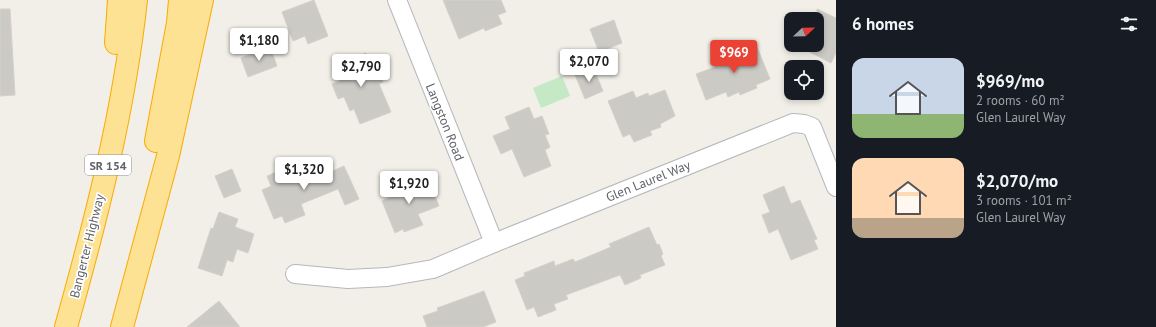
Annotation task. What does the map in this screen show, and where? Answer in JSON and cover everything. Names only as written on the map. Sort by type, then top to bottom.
[{"type":"highway","points":[[108,163],[119,0]]},
{"type":"highway","name":"Bangerter Highway","points":[[66,327],[108,163],[123,86],[136,0]]},
{"type":"highway","name":"SR 154","points":[[111,327],[150,174],[178,23],[180,0]]},
{"type":"highway","points":[[122,327],[168,156],[202,0]]},
{"type":"street","name":"Langston Road","points":[[397,0],[494,244]]},
{"type":"street","name":"Glen Laurel Way","points":[[295,274],[348,279],[388,277],[434,269],[793,123],[804,124],[812,127],[836,187]]},
{"type":"green space","points":[[562,76],[570,96],[541,108],[533,88]]},
{"type":"building","points":[[314,0],[328,36],[308,44],[305,36],[293,41],[282,12]]},
{"type":"building","points":[[443,0],[501,0],[506,12],[498,15],[502,24],[485,31],[484,28],[459,39]]},
{"type":"building","points":[[0,9],[10,9],[15,95],[0,96]]},
{"type":"building","points":[[824,12],[836,18],[836,53],[831,63],[810,52],[824,52]]},
{"type":"building","points":[[614,20],[622,43],[599,52],[590,29]]},
{"type":"building","points":[[741,45],[744,52],[757,47],[770,79],[756,85],[757,88],[740,95],[739,92],[728,97],[726,92],[706,100],[696,74],[715,67],[713,62],[725,57],[723,52]]},
{"type":"building","points":[[270,47],[277,66],[248,77],[241,58]]},
{"type":"building","points":[[366,53],[372,68],[377,66],[383,82],[379,84],[391,112],[360,124],[354,109],[350,111],[344,97],[338,99],[332,84],[340,81],[334,66]]},
{"type":"building","points":[[593,67],[603,91],[585,99],[575,75]]},
{"type":"building","points":[[665,90],[675,116],[660,124],[661,127],[650,131],[652,135],[634,142],[630,134],[623,137],[608,101],[633,91],[636,98],[648,93],[649,96]]},
{"type":"building","points":[[529,107],[534,119],[542,116],[549,134],[545,135],[550,147],[545,150],[551,166],[524,177],[512,149],[501,154],[493,136],[510,129],[505,117]]},
{"type":"building","points":[[344,166],[359,199],[345,205],[338,189],[301,204],[305,215],[285,223],[282,216],[274,219],[262,190],[271,186],[267,176],[286,168],[288,174],[300,169],[301,171],[311,167],[315,179]]},
{"type":"building","points":[[232,169],[241,191],[224,198],[215,176]]},
{"type":"building","points":[[407,177],[412,191],[430,183],[439,206],[418,214],[423,225],[404,232],[403,229],[395,233],[382,201],[395,195],[390,184]]},
{"type":"building","points":[[784,186],[791,204],[800,200],[817,239],[814,240],[818,249],[791,260],[778,229],[769,233],[762,215],[770,212],[763,195]]},
{"type":"building","points":[[219,212],[238,219],[235,227],[254,234],[248,253],[237,249],[233,262],[227,260],[222,276],[198,268],[211,228],[213,229]]},
{"type":"building","points":[[649,227],[657,245],[659,244],[663,254],[661,256],[665,265],[640,275],[641,278],[625,285],[620,275],[566,295],[568,299],[554,304],[556,310],[538,317],[534,307],[527,310],[515,280],[525,276],[524,273],[554,261],[555,266],[573,259],[575,262],[611,247],[609,244]]},
{"type":"building","points":[[484,291],[496,322],[483,327],[427,327],[423,316],[438,311],[437,308]]},
{"type":"building","points":[[219,301],[240,327],[187,327]]}]
